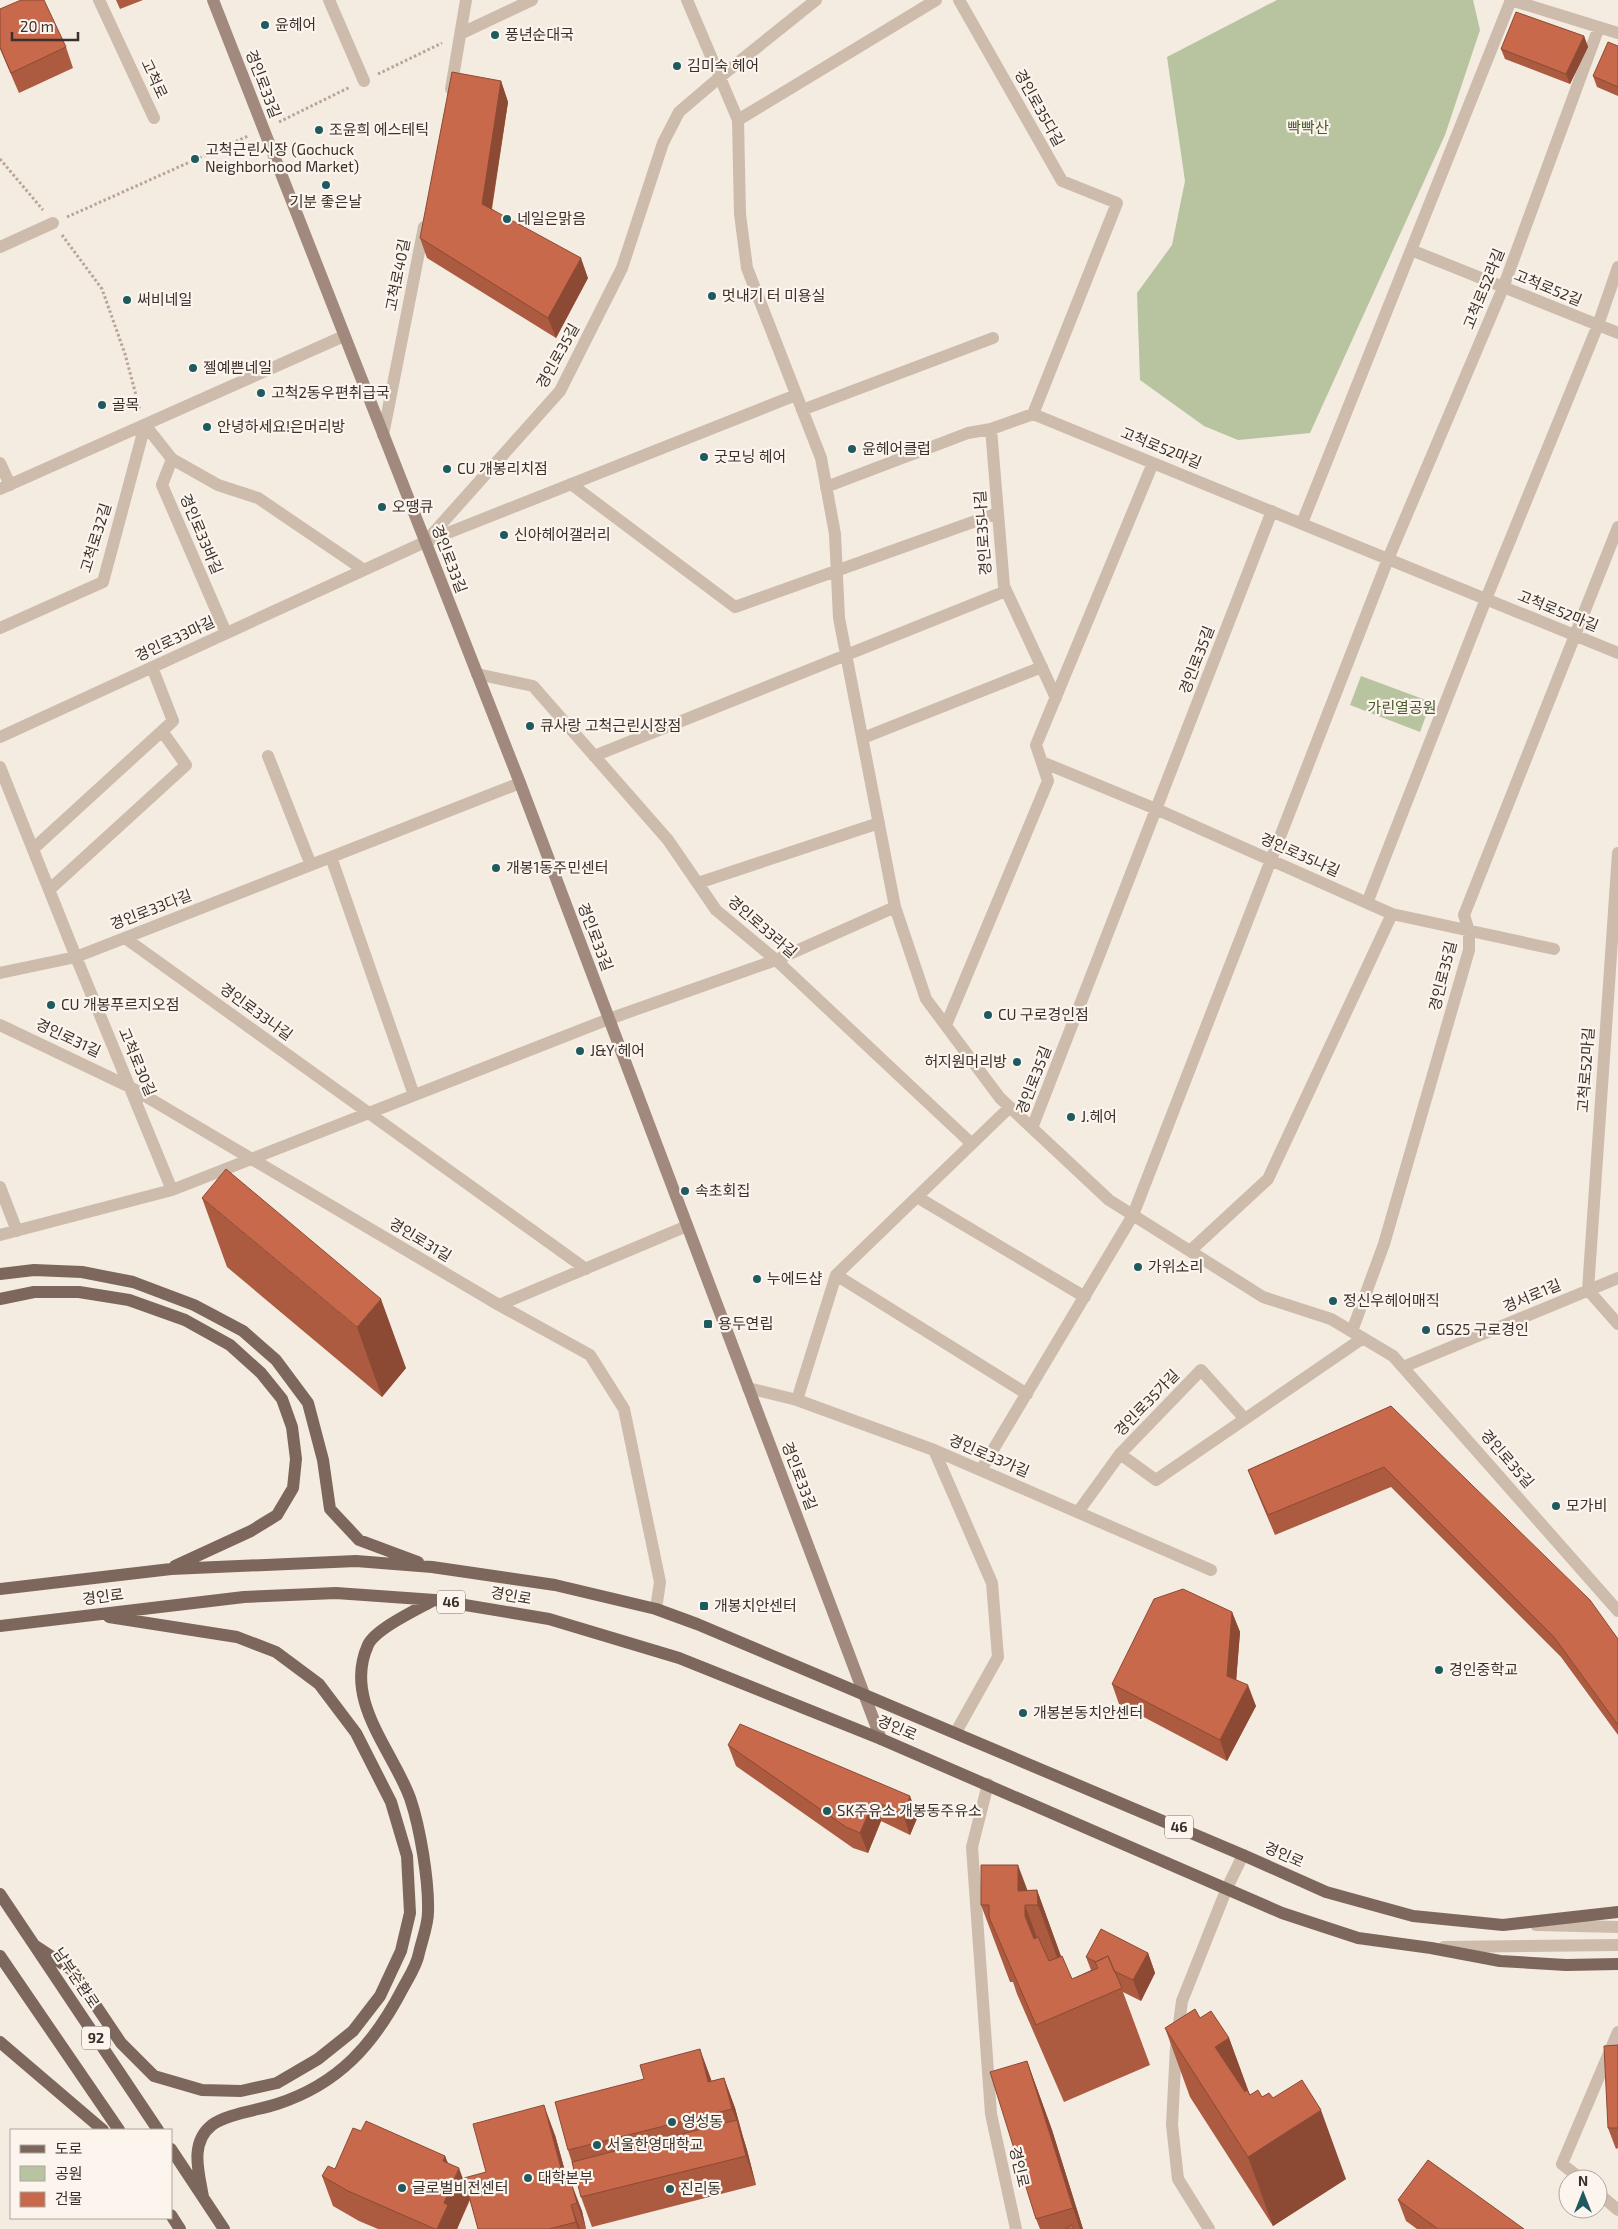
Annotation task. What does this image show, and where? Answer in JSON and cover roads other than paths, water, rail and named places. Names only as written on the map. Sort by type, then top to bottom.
[{"type":"main road","points":[[0,1274],[34,1270],[82,1272],[133,1282],[194,1305],[243,1331],[276,1360],[308,1403],[323,1460],[330,1509],[359,1540],[432,1568]]},
{"type":"main road","points":[[0,1299],[34,1292],[78,1292],[129,1300],[185,1320],[230,1345],[261,1372],[282,1399],[292,1427],[296,1459],[293,1488],[278,1515],[251,1531],[171,1569]]},
{"type":"main road","name":"경인로","points":[[0,1589],[171,1569],[356,1561],[432,1568],[555,1585],[656,1609],[698,1624],[956,1732],[1335,1895],[1413,1916],[1503,1925],[1618,1912]]},
{"type":"main road","name":"경인로","points":[[0,1626],[244,1597],[336,1593],[435,1600],[549,1619],[679,1658],[988,1784],[1282,1913],[1358,1938],[1431,1948],[1500,1961],[1566,1965],[1618,1964]]},
{"type":"main road","points":[[203,2197],[197,2161],[199,2144],[212,2125],[235,2115],[279,2104],[327,2082],[365,2049],[394,2006],[418,1958],[428,1912],[423,1852],[410,1798],[364,1702],[360,1669],[368,1643],[391,1624],[435,1600]]},
{"type":"main road","points":[[34,1945],[72,1970],[121,2043],[154,2076],[202,2090],[241,2091],[277,2082],[318,2059],[353,2032],[380,1996],[401,1952],[410,1913],[407,1856],[391,1802],[356,1733],[319,1684],[276,1652],[237,1637],[92,1614]]},
{"type":"main road","name":"남부순환로","points":[[0,1894],[157,2129]]},
{"type":"main road","name":"92","points":[[0,1956],[118,2129]]},
{"type":"main road","points":[[0,2042],[102,2129]]},
{"type":"main road","points":[[172,2151],[224,2229]]},
{"type":"main road","points":[[172,2217],[180,2229]]},
{"type":"street","name":"고척로","points":[[98,0],[154,118]]},
{"type":"street","name":"경인로33길","points":[[213,0],[520,783],[881,1739]]},
{"type":"street","points":[[329,0],[364,81]]},
{"type":"street","points":[[448,102],[462,33],[466,0]]},
{"type":"street","points":[[462,33],[532,0]]},
{"type":"street","name":"경인로35길","points":[[686,0],[738,120],[740,214],[747,268],[821,458],[835,534],[839,618],[895,907],[926,1000],[1000,1098],[1109,1200],[1263,1297],[1332,1319],[1393,1356],[1618,1611]]},
{"type":"street","name":"경인로35길","points":[[425,542],[560,391],[622,268],[663,144],[679,112],[816,0]]},
{"type":"street","points":[[738,120],[936,0]]},
{"type":"street","name":"경인로35다길","points":[[959,0],[1062,181],[1117,203],[1033,414]]},
{"type":"street","points":[[1302,524],[1511,0],[1618,33]]},
{"type":"street","name":"고척로52라길","points":[[1388,559],[1503,288],[1599,27]]},
{"type":"street","name":"고척로40길","points":[[383,435],[427,210]]},
{"type":"street","points":[[0,247],[53,223]]},
{"type":"street","name":"고척로52길","points":[[1411,250],[1618,333]]},
{"type":"street","points":[[1367,903],[1486,599],[1598,325],[1618,267]]},
{"type":"street","points":[[0,463],[5,487],[344,336]]},
{"type":"street","points":[[802,410],[993,338]]},
{"type":"street","points":[[425,542],[796,395]]},
{"type":"street","points":[[826,487],[968,433],[992,429],[1033,414]]},
{"type":"street","name":"고척로52마길","points":[[1033,414],[1618,653]]},
{"type":"street","points":[[145,425],[172,459],[218,485],[258,498],[364,570]]},
{"type":"street","name":"고척로32길","points":[[0,628],[103,582],[145,425]]},
{"type":"street","name":"경인로35나길","points":[[992,429],[1004,586],[1056,698]]},
{"type":"street","name":"경인로33바길","points":[[172,459],[162,485],[226,633]]},
{"type":"street","points":[[946,1025],[1048,781],[1036,745],[1154,463]]},
{"type":"street","points":[[571,484],[735,607],[837,572],[998,512]]},
{"type":"street","name":"경인로35길","points":[[1032,1128],[1272,511]]},
{"type":"street","points":[[1575,635],[1618,527]]},
{"type":"street","name":"경인로33마길","points":[[0,737],[425,542]]},
{"type":"street","points":[[981,1470],[1132,1215],[1388,559]]},
{"type":"street","points":[[594,756],[1006,591]]},
{"type":"street","name":"경인로35길","points":[[1352,1331],[1384,1244],[1469,950],[1469,931],[1464,915],[1575,635]]},
{"type":"street","points":[[33,850],[173,721],[152,667]]},
{"type":"street","points":[[863,738],[1042,667]]},
{"type":"street","name":"경인로33라길","points":[[477,674],[533,686],[668,840],[716,910],[776,960],[972,1144]]},
{"type":"street","points":[[49,890],[186,765],[162,731]]},
{"type":"street","points":[[268,756],[311,865]]},
{"type":"street","name":"경인로35나길","points":[[1042,762],[1156,809],[1392,914],[1554,950]]},
{"type":"street","name":"고척로30길","points":[[0,767],[172,1190]]},
{"type":"street","name":"경인로33다길","points":[[0,973],[76,957],[520,783]]},
{"type":"street","points":[[698,883],[879,823]]},
{"type":"street","points":[[331,857],[414,1095]]},
{"type":"street","name":"고척로52마길","points":[[1588,1290],[1617,857]]},
{"type":"street","points":[[0,1235],[172,1190],[609,1019],[776,960],[895,907]]},
{"type":"street","points":[[1190,1251],[1268,1179],[1392,914]]},
{"type":"street","name":"경인로33나길","points":[[125,938],[586,1268]]},
{"type":"street","name":"경인로31길","points":[[0,1025],[130,1088],[499,1305],[590,1355],[624,1409],[660,1582],[656,1609]]},
{"type":"street","points":[[797,1400],[836,1276],[1010,1107]]},
{"type":"street","points":[[0,1186],[17,1230]]},
{"type":"street","points":[[917,1197],[1084,1297]]},
{"type":"street","points":[[499,1305],[687,1226]]},
{"type":"street","points":[[836,1276],[1027,1394]]},
{"type":"street","name":"경서로1길","points":[[1403,1367],[1618,1278]]},
{"type":"street","points":[[1588,1290],[1618,1324]]},
{"type":"street","points":[[1120,1454],[1156,1480],[1364,1338]]},
{"type":"street","name":"경인로35가길","points":[[1078,1512],[1120,1454],[1201,1370],[1245,1419]]},
{"type":"street","name":"경인로33가길","points":[[748,1388],[797,1400],[934,1450],[1211,1570]]},
{"type":"street","points":[[934,1450],[992,1583],[998,1657],[956,1732]]},
{"type":"street","name":"경인로","points":[[988,1784],[972,1847],[991,2114],[1016,2229]]},
{"type":"street","points":[[1210,2229],[1178,2178],[1172,2125],[1176,2047],[1182,2001],[1227,1888],[1243,1855]]},
{"type":"street","points":[[1503,1925],[1618,1927]]},
{"type":"street","points":[[1431,1948],[1618,1945]]},
{"type":"street","points":[[1568,2169],[1562,2164],[1618,2032]]},
{"type":"street","points":[[1608,2202],[1618,2210]]},
{"type":"place","name":"윤헤어","points":[[265,25]]},
{"type":"place","name":"풍년순대국","points":[[495,35]]},
{"type":"place","name":"김미숙 헤어","points":[[677,66]]},
{"type":"place","name":"조윤희 에스테틱","points":[[319,130]]},
{"type":"place","name":"고척근린시장 (Gochuck Neighborhood Market)","points":[[195,159]]},
{"type":"place","name":"기분 좋은날","points":[[326,185]]},
{"type":"place","name":"네일은맑음","points":[[507,219]]},
{"type":"place","name":"멋내기 터 미용실","points":[[712,296]]},
{"type":"place","name":"써비네일","points":[[127,300]]},
{"type":"place","name":"젤예쁜네일","points":[[193,368]]},
{"type":"place","name":"고척2동우편취급국","points":[[261,393]]},
{"type":"place","name":"골목","points":[[102,405]]},
{"type":"place","name":"안녕하세요!은머리방","points":[[207,427]]},
{"type":"place","name":"윤헤어클럽","points":[[852,449]]},
{"type":"place","name":"굿모닝 헤어","points":[[704,457]]},
{"type":"place","name":"CU 개봉리치점","points":[[447,469]]},
{"type":"place","name":"오땡큐","points":[[382,507]]},
{"type":"place","name":"신아헤어갤러리","points":[[504,535]]},
{"type":"place","name":"큐사랑 고척근린시장점","points":[[530,726]]},
{"type":"place","name":"개봉1동주민센터","points":[[496,868]]},
{"type":"place","name":"CU 개봉푸르지오점","points":[[51,1005]]},
{"type":"place","name":"CU 구로경인점","points":[[988,1015]]},
{"type":"place","name":"J&Y 헤어","points":[[580,1051]]},
{"type":"place","name":"허지원머리방","points":[[1017,1062]]},
{"type":"place","name":"J.헤어","points":[[1071,1117]]},
{"type":"place","name":"속초회집","points":[[685,1191]]},
{"type":"place","name":"가위소리","points":[[1138,1267]]},
{"type":"place","name":"누에드샵","points":[[757,1279]]},
{"type":"place","name":"정신우헤어매직","points":[[1333,1301]]},
{"type":"place","name":"용두연립","points":[[708,1324]]},
{"type":"place","name":"GS25 구로경인","points":[[1426,1330]]},
{"type":"place","name":"모가비","points":[[1556,1506]]},
{"type":"place","name":"개봉치안센터","points":[[704,1606]]},
{"type":"place","name":"경인중학교","points":[[1439,1670]]},
{"type":"place","name":"개봉본동치안센터","points":[[1023,1713]]},
{"type":"place","name":"SK주유소 개봉동주유소","points":[[827,1811]]},
{"type":"place","name":"영성동","points":[[672,2122]]},
{"type":"place","name":"서울한영대학교","points":[[597,2145]]},
{"type":"place","name":"대학본부","points":[[528,2178]]},
{"type":"place","name":"글로벌비전센터","points":[[402,2188]]},
{"type":"place","name":"진리동","points":[[670,2189]]},
{"type":"park label","name":"빡빡산","points":[[1308,128]]},
{"type":"park label","name":"가린열공원","points":[[1402,708]]}]
